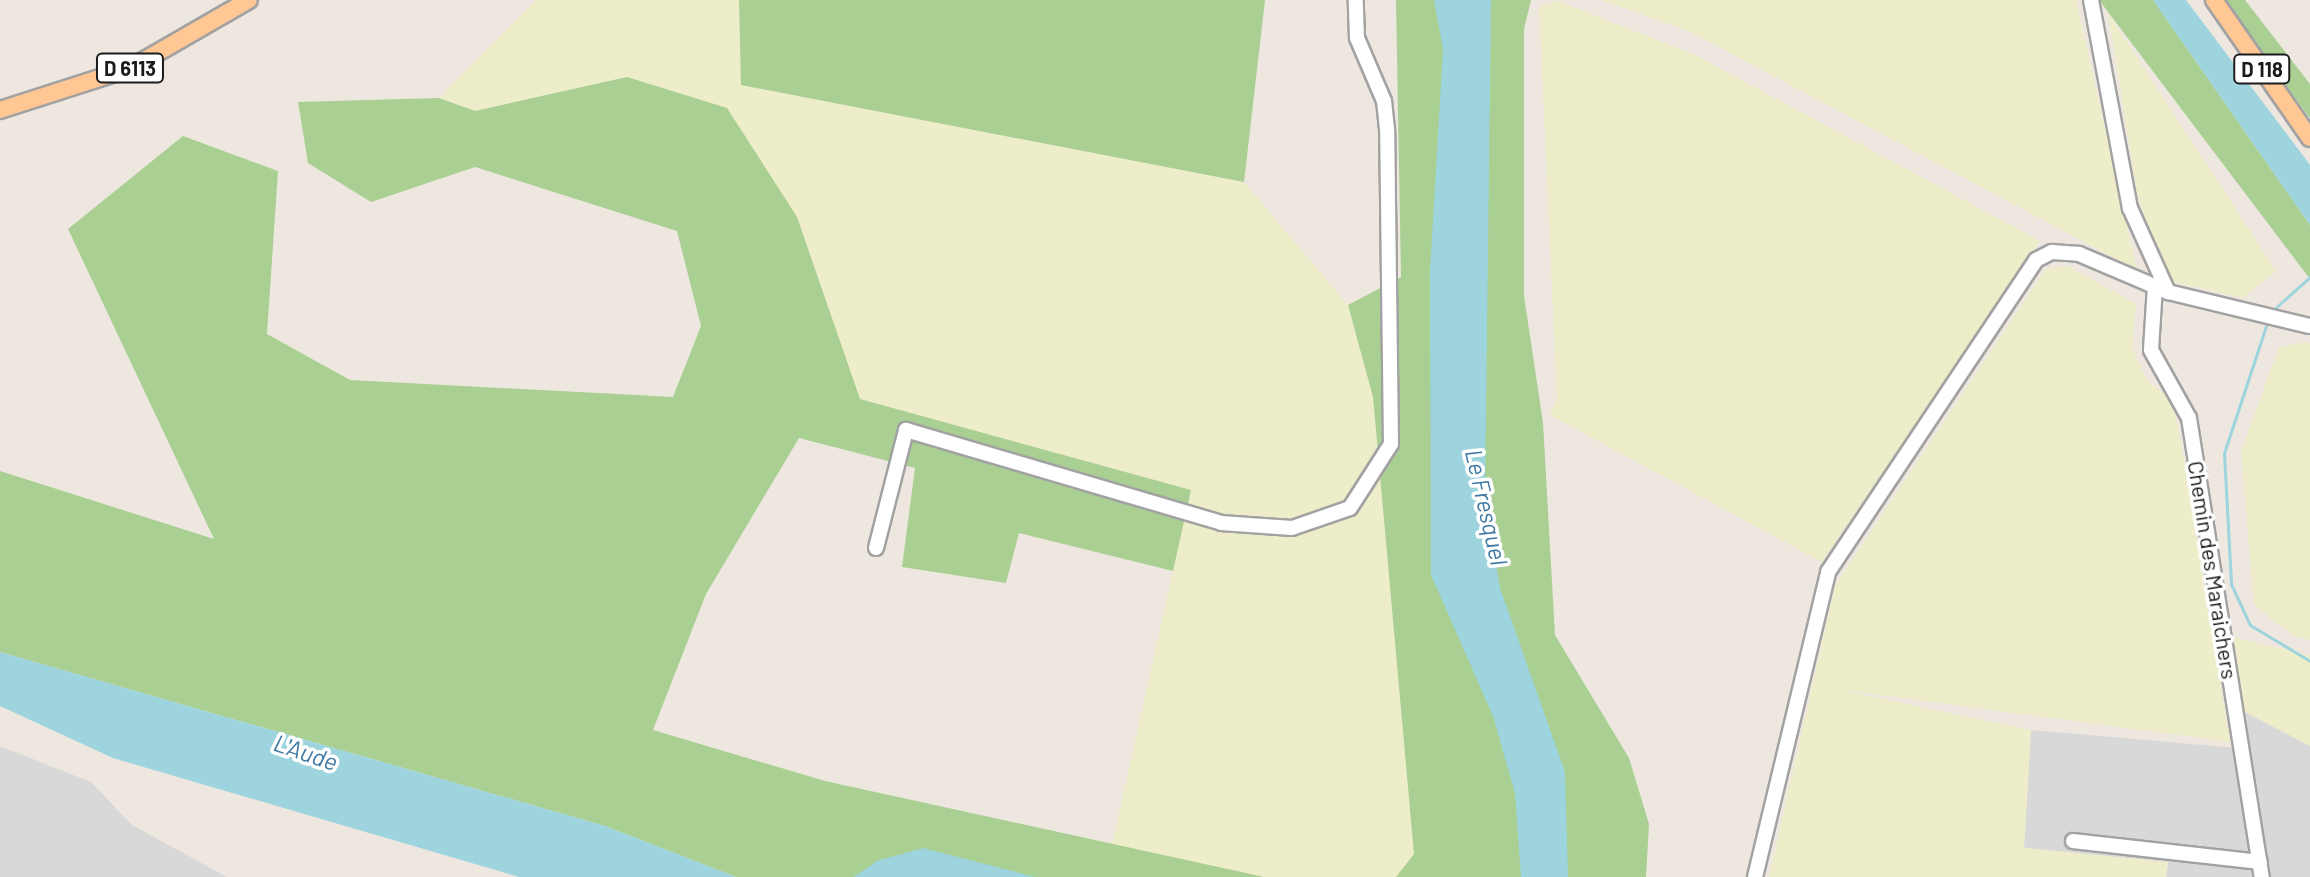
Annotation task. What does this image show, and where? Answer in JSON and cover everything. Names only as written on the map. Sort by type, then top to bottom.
[{"type":"main road","name":"D 6113","points":[[0,110],[131,68],[249,0]]},
{"type":"main road","name":"D 118","points":[[2214,0],[2310,138]]},
{"type":"street","points":[[876,548],[906,430],[1221,523],[1292,528],[1350,508],[1391,444],[1387,129],[1384,101],[1357,38],[1356,0]]},
{"type":"street","points":[[2091,0],[2130,208],[2162,289]]},
{"type":"street","points":[[1755,877],[1828,572],[1933,409],[2036,260],[2052,252],[2079,254],[2162,289],[2306,326]]},
{"type":"street","name":"Chemin des Maraichers","points":[[2073,841],[2261,869],[2189,418],[2151,350],[2162,289]]},
{"type":"shaded area","points":[[2236,707],[2310,746],[2310,877],[2166,877],[2168,862],[2024,848],[2031,730],[2237,748]]},
{"type":"shaded area","points":[[0,746],[91,782],[132,825],[227,877],[0,877]]},
{"type":"green space","points":[[536,0],[739,0],[741,85],[1244,182],[1348,305],[1373,397],[1414,854],[1396,877],[1264,877],[1111,849],[1191,490],[860,399],[797,217],[627,77],[475,111],[439,98]]},
{"type":"green space","points":[[739,0],[1265,0],[1244,182],[741,85]]},
{"type":"green space","points":[[1396,0],[1531,0],[1524,29],[1524,296],[1543,423],[1555,635],[1629,758],[1649,824],[1646,877],[1396,877],[1414,854],[1373,397],[1348,305],[1401,277]]},
{"type":"green space","points":[[1601,0],[2076,0],[2137,270],[1689,31]]},
{"type":"green space","points":[[2099,0],[2153,0],[2310,225],[2310,279]]},
{"type":"green space","points":[[2223,0],[2245,0],[2310,84],[2310,118]]},
{"type":"green space","points":[[1558,1],[1695,55],[2040,241],[1822,562],[1550,415],[1557,399],[1539,6]]},
{"type":"green space","points":[[2108,13],[2276,271],[2243,298],[2175,282],[2155,250],[2137,192]]},
{"type":"green space","points":[[627,77],[727,108],[797,217],[860,399],[1191,490],[1173,571],[1019,533],[1006,583],[902,567],[915,468],[799,438],[706,594],[653,730],[825,781],[1264,877],[736,877],[605,826],[0,652],[0,471],[214,539],[68,229],[183,136],[278,171],[267,334],[350,380],[673,397],[701,326],[677,231],[475,167],[371,202],[308,163],[298,102],[439,98],[475,111]]},
{"type":"green space","points":[[2068,266],[2136,304],[2132,348],[2147,380],[2169,398],[2178,426],[2230,742],[1836,689],[2031,730],[2024,848],[2168,862],[2166,877],[1769,877],[1835,586],[2046,269]]},
{"type":"green space","points":[[2308,342],[2310,640],[2294,636],[2254,605],[2241,452],[2279,347]]},
{"type":"green space","points":[[2232,637],[2310,655],[2310,746],[2236,707]]},
{"type":"water","points":[[1434,0],[1491,0],[1485,496],[1500,588],[1565,772],[1568,877],[1521,877],[1515,793],[1493,716],[1431,575],[1430,271],[1443,49]]},
{"type":"water","points":[[2153,0],[2186,0],[2310,165],[2310,225]]},
{"type":"water","name":"L'Aude","points":[[0,652],[605,826],[736,877],[519,877],[113,758],[0,706]]},
{"type":"water","points":[[923,848],[1035,877],[854,877],[877,861]]},
{"type":"waterway","points":[[2273,310],[2310,277]]},
{"type":"waterway","points":[[2268,320],[2224,453],[2231,584],[2250,625],[2310,661]]},
{"type":"water label","name":"Le Fresquel","points":[[1487,507]]}]
